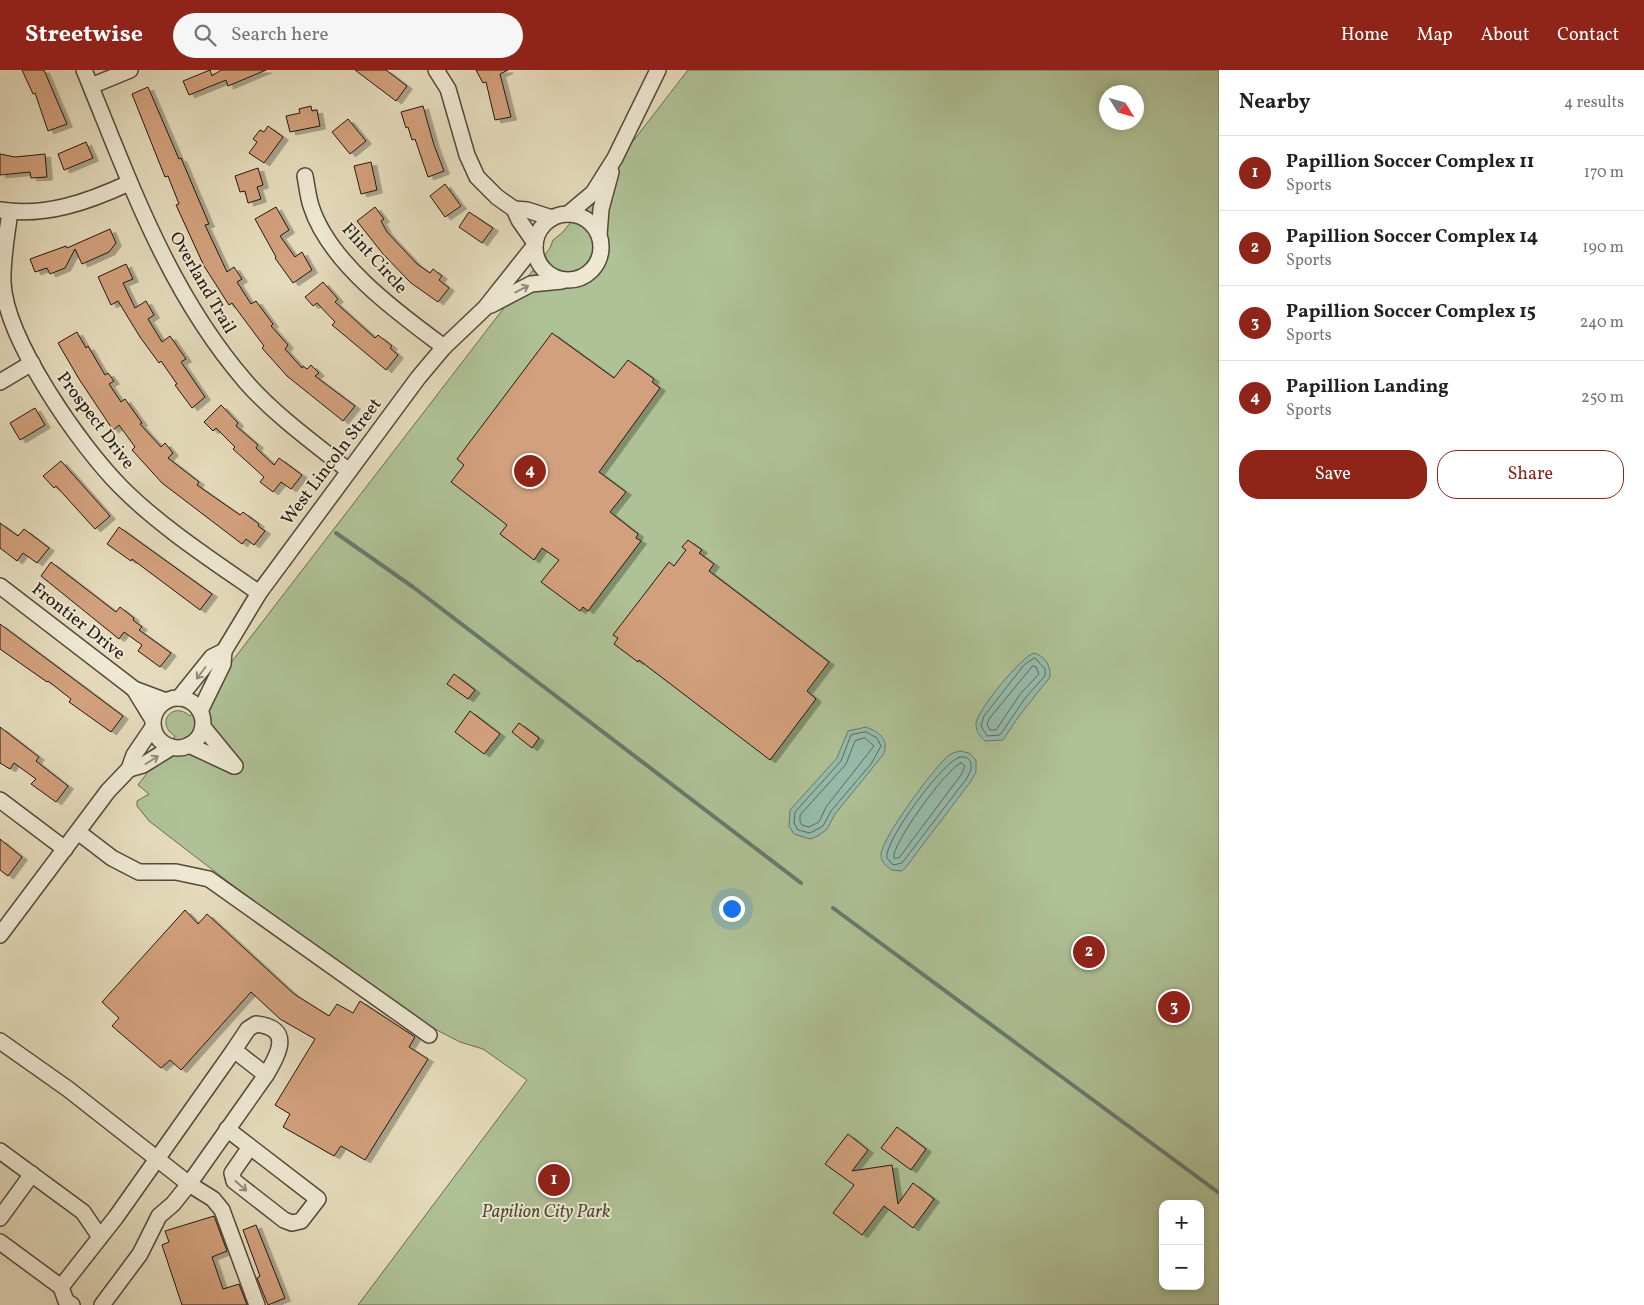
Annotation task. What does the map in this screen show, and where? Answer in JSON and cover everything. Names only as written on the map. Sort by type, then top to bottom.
[{"type":"street","name":"Overland Trail","points":[[84,70],[129,183],[160,251],[187,302],[219,350],[247,383],[293,426],[349,471]]},
{"type":"street","points":[[91,86],[130,70]]},
{"type":"street","points":[[436,70],[448,89],[467,155],[477,177],[497,197],[514,209],[535,244],[537,260],[541,267],[562,281],[585,276],[596,265],[601,250],[599,235],[601,209],[615,158]]},
{"type":"street","points":[[568,214],[593,193],[615,158],[658,70]]},
{"type":"street","name":"Flint Circle","points":[[305,176],[311,206],[325,234],[345,261],[370,288],[444,347]]},
{"type":"street","points":[[5,211],[58,209],[91,200],[129,183]]},
{"type":"street","points":[[514,209],[527,210],[552,218]]},
{"type":"street","name":"Prospect Drive","points":[[5,211],[3,283],[6,305],[18,337],[32,363],[87,447],[121,487],[202,553],[259,593]]},
{"type":"street","points":[[535,244],[541,228],[552,218],[568,214],[583,217],[590,222],[599,235]]},
{"type":"street","name":"West Lincoln Street","points":[[200,711],[223,664],[224,651],[259,593],[444,347],[485,308],[535,244]]},
{"type":"street","name":"West Lincoln Street","points":[[485,308],[531,284],[562,281]]},
{"type":"street","points":[[0,382],[32,363]]},
{"type":"street","name":"Frontier Drive","points":[[0,586],[134,689],[172,699]]},
{"type":"street","name":"West Lincoln Street","points":[[172,699],[212,657],[224,651]]},
{"type":"street","name":"Frontier Drive","points":[[134,689],[153,724]]},
{"type":"street","points":[[0,935],[129,768],[134,755],[153,724],[159,707],[172,699],[191,701],[200,711],[203,727],[235,766],[189,745],[172,747],[143,766],[129,768]]},
{"type":"street","points":[[153,724],[160,740],[172,747]]},
{"type":"street","points":[[189,745],[198,737],[203,727]]},
{"type":"street","points":[[0,800],[65,849]]},
{"type":"street","points":[[78,832],[112,858],[139,872],[176,872],[209,879],[429,1035]]},
{"type":"street","points":[[61,1287],[158,1159],[248,1029],[256,1024],[267,1025],[277,1034],[281,1045],[278,1055],[189,1184],[173,1204],[159,1216],[140,1254],[102,1305]]},
{"type":"street","points":[[0,1041],[68,1089],[189,1184],[213,1199],[222,1210],[257,1305]]},
{"type":"street","points":[[234,1050],[266,1075]]},
{"type":"street","points":[[227,1129],[318,1199],[301,1221],[292,1223],[284,1220],[234,1181],[232,1173],[250,1147]]},
{"type":"street","points":[[0,1151],[83,1212],[100,1237]]},
{"type":"street","points":[[0,1218],[32,1174]]},
{"type":"street","points":[[0,1242],[61,1287],[66,1301],[72,1305]]},
{"type":"green space","name":"Papilion City Park","points":[[688,70],[1219,70],[1219,1305],[358,1305],[527,1080],[483,1049],[460,1042],[429,1026],[287,927],[149,821],[137,806],[137,801],[149,794],[138,785],[175,736],[166,726],[168,716],[172,712],[177,711],[190,716],[550,248],[553,240],[563,232]]},
{"type":"water","points":[[1034,653],[1041,656],[1046,662],[1050,677],[1019,716],[1003,740],[985,741],[980,736],[976,724],[983,708],[1010,673],[1028,656]]},
{"type":"water","points":[[866,727],[879,734],[884,741],[885,750],[883,755],[835,814],[827,829],[810,839],[794,834],[789,826],[790,810],[837,758],[848,731]]},
{"type":"water","points":[[960,751],[969,753],[976,760],[976,772],[971,781],[906,867],[902,871],[892,870],[884,864],[881,855],[889,834],[942,762],[949,755]]},
{"type":"building","points":[[22,70],[44,70],[67,124],[48,131],[35,93],[33,94]]},
{"type":"building","points":[[210,70],[212,76],[221,70],[266,70],[228,86],[226,80],[189,95],[183,81]]},
{"type":"building","points":[[355,70],[386,70],[407,86],[396,101]]},
{"type":"building","points":[[476,70],[508,70],[500,74],[511,117],[495,120],[486,82],[483,83]]},
{"type":"building","points":[[148,87],[179,159],[181,158],[209,224],[205,225],[227,272],[234,267],[242,279],[237,282],[251,304],[256,301],[273,324],[271,326],[288,345],[285,349],[302,368],[303,366],[307,369],[311,365],[319,373],[315,376],[355,406],[343,421],[287,376],[262,348],[264,346],[232,303],[229,305],[204,266],[176,205],[179,204],[168,176],[165,177],[132,94]]},
{"type":"building","points":[[311,106],[312,111],[317,110],[320,126],[290,132],[286,116],[300,113],[299,109]]},
{"type":"building","points":[[423,106],[434,145],[444,171],[428,177],[415,139],[412,140],[401,112]]},
{"type":"building","points":[[348,119],[366,141],[350,154],[332,132]]},
{"type":"building","points":[[268,126],[283,137],[264,163],[249,153],[257,142],[253,139],[260,130],[264,132]]},
{"type":"building","points":[[86,142],[93,158],[64,170],[58,154]]},
{"type":"building","points":[[0,154],[15,157],[45,154],[47,177],[31,178],[30,172],[0,175]]},
{"type":"building","points":[[371,162],[377,190],[361,194],[354,166]]},
{"type":"building","points":[[258,168],[263,185],[257,187],[261,199],[248,203],[245,191],[240,192],[235,176]]},
{"type":"building","points":[[445,184],[461,206],[445,217],[430,196]]},
{"type":"building","points":[[276,207],[289,230],[280,236],[295,257],[302,252],[312,270],[293,283],[275,258],[255,219]]},
{"type":"building","points":[[375,207],[384,219],[381,221],[387,232],[417,264],[430,273],[433,269],[442,276],[439,280],[449,288],[438,302],[411,283],[383,254],[357,221]]},
{"type":"building","points":[[469,212],[493,228],[482,243],[459,227]]},
{"type":"building","points":[[110,229],[116,243],[109,252],[82,264],[75,249],[65,268],[50,274],[47,268],[35,272],[30,259],[66,246],[67,248]]},
{"type":"building","points":[[126,264],[133,279],[123,283],[135,308],[146,301],[154,315],[148,319],[162,342],[170,336],[186,359],[181,362],[205,397],[192,408],[175,385],[177,384],[161,361],[159,363],[140,337],[118,301],[111,305],[98,277]]},
{"type":"building","points":[[323,282],[338,299],[335,302],[375,338],[378,335],[392,346],[390,348],[398,355],[386,370],[332,325],[335,322],[317,303],[313,306],[305,297]]},
{"type":"building","points":[[77,332],[86,348],[88,346],[105,375],[108,373],[114,381],[109,384],[121,402],[125,399],[142,423],[140,424],[161,447],[165,443],[173,453],[168,458],[199,482],[197,485],[240,515],[243,512],[265,531],[254,545],[246,539],[242,544],[162,483],[132,450],[135,447],[119,425],[113,430],[58,343]]},
{"type":"building","points":[[552,333],[614,378],[628,360],[654,379],[652,382],[660,388],[599,472],[626,492],[610,512],[638,534],[636,538],[641,541],[588,611],[583,607],[580,611],[541,582],[559,560],[542,548],[534,560],[500,534],[507,525],[451,482],[464,465],[457,459]]},
{"type":"building","points":[[221,405],[238,423],[236,426],[258,445],[256,448],[274,465],[279,458],[302,475],[291,489],[281,482],[273,492],[260,482],[264,477],[233,449],[235,447],[216,428],[213,431],[204,422]]},
{"type":"building","points":[[35,408],[45,425],[20,440],[10,423]]},
{"type":"building","points":[[61,461],[110,516],[95,529],[56,486],[54,488],[43,476]]},
{"type":"building","points":[[0,523],[18,536],[24,529],[49,548],[37,563],[23,553],[17,561],[0,548]]},
{"type":"building","points":[[119,527],[212,594],[200,610],[132,559],[131,561],[107,544]]},
{"type":"building","points":[[688,540],[702,550],[699,553],[714,564],[709,571],[829,662],[807,691],[816,699],[770,760],[639,660],[638,662],[614,644],[618,638],[613,635],[669,562],[674,566],[686,550],[682,547]]},
{"type":"building","points":[[51,562],[116,612],[120,607],[142,627],[139,630],[171,653],[160,667],[138,651],[142,645],[124,632],[119,639],[41,576]]},
{"type":"building","points":[[0,624],[123,716],[111,732],[69,702],[71,699],[48,681],[0,649]]},
{"type":"building","points":[[454,674],[475,690],[468,699],[447,684]]},
{"type":"building","points":[[470,711],[500,734],[484,754],[455,732]]},
{"type":"building","points":[[519,723],[539,738],[532,748],[512,732]]},
{"type":"building","points":[[0,727],[39,757],[36,761],[68,786],[56,802],[31,784],[36,779],[14,763],[10,769],[0,763]]},
{"type":"building","points":[[0,839],[22,857],[8,876],[0,870]]},
{"type":"building","points":[[185,910],[198,924],[207,914],[294,994],[329,1016],[337,1004],[353,1013],[360,1001],[415,1037],[409,1047],[428,1059],[365,1160],[341,1146],[334,1156],[283,1127],[290,1114],[275,1105],[315,1039],[280,1019],[251,992],[181,1070],[170,1060],[161,1068],[112,1026],[119,1018],[102,1002]]},
{"type":"building","points":[[897,1127],[926,1149],[911,1170],[881,1148]]},
{"type":"building","points":[[848,1134],[868,1150],[852,1171],[892,1165],[898,1204],[913,1183],[934,1199],[913,1228],[884,1206],[862,1235],[833,1213],[854,1185],[825,1164]]},
{"type":"building","points":[[214,1216],[227,1251],[212,1257],[223,1289],[239,1284],[247,1305],[182,1305],[162,1245],[169,1242],[165,1231]]},
{"type":"building","points":[[256,1225],[285,1298],[268,1305],[257,1278],[260,1276],[243,1230]]},
{"type":"waterway","points":[[336,533],[413,587],[801,883]]},
{"type":"waterway","points":[[833,908],[1219,1193]]},
{"type":"place","name":"Papillion Landing","points":[[530,471]]},
{"type":"place","name":"Papillion Soccer Complex 14","points":[[1089,952]]},
{"type":"place","name":"Papillion Soccer Complex 15","points":[[1174,1007]]},
{"type":"place","name":"Papillion Soccer Complex 11","points":[[554,1180]]}]
